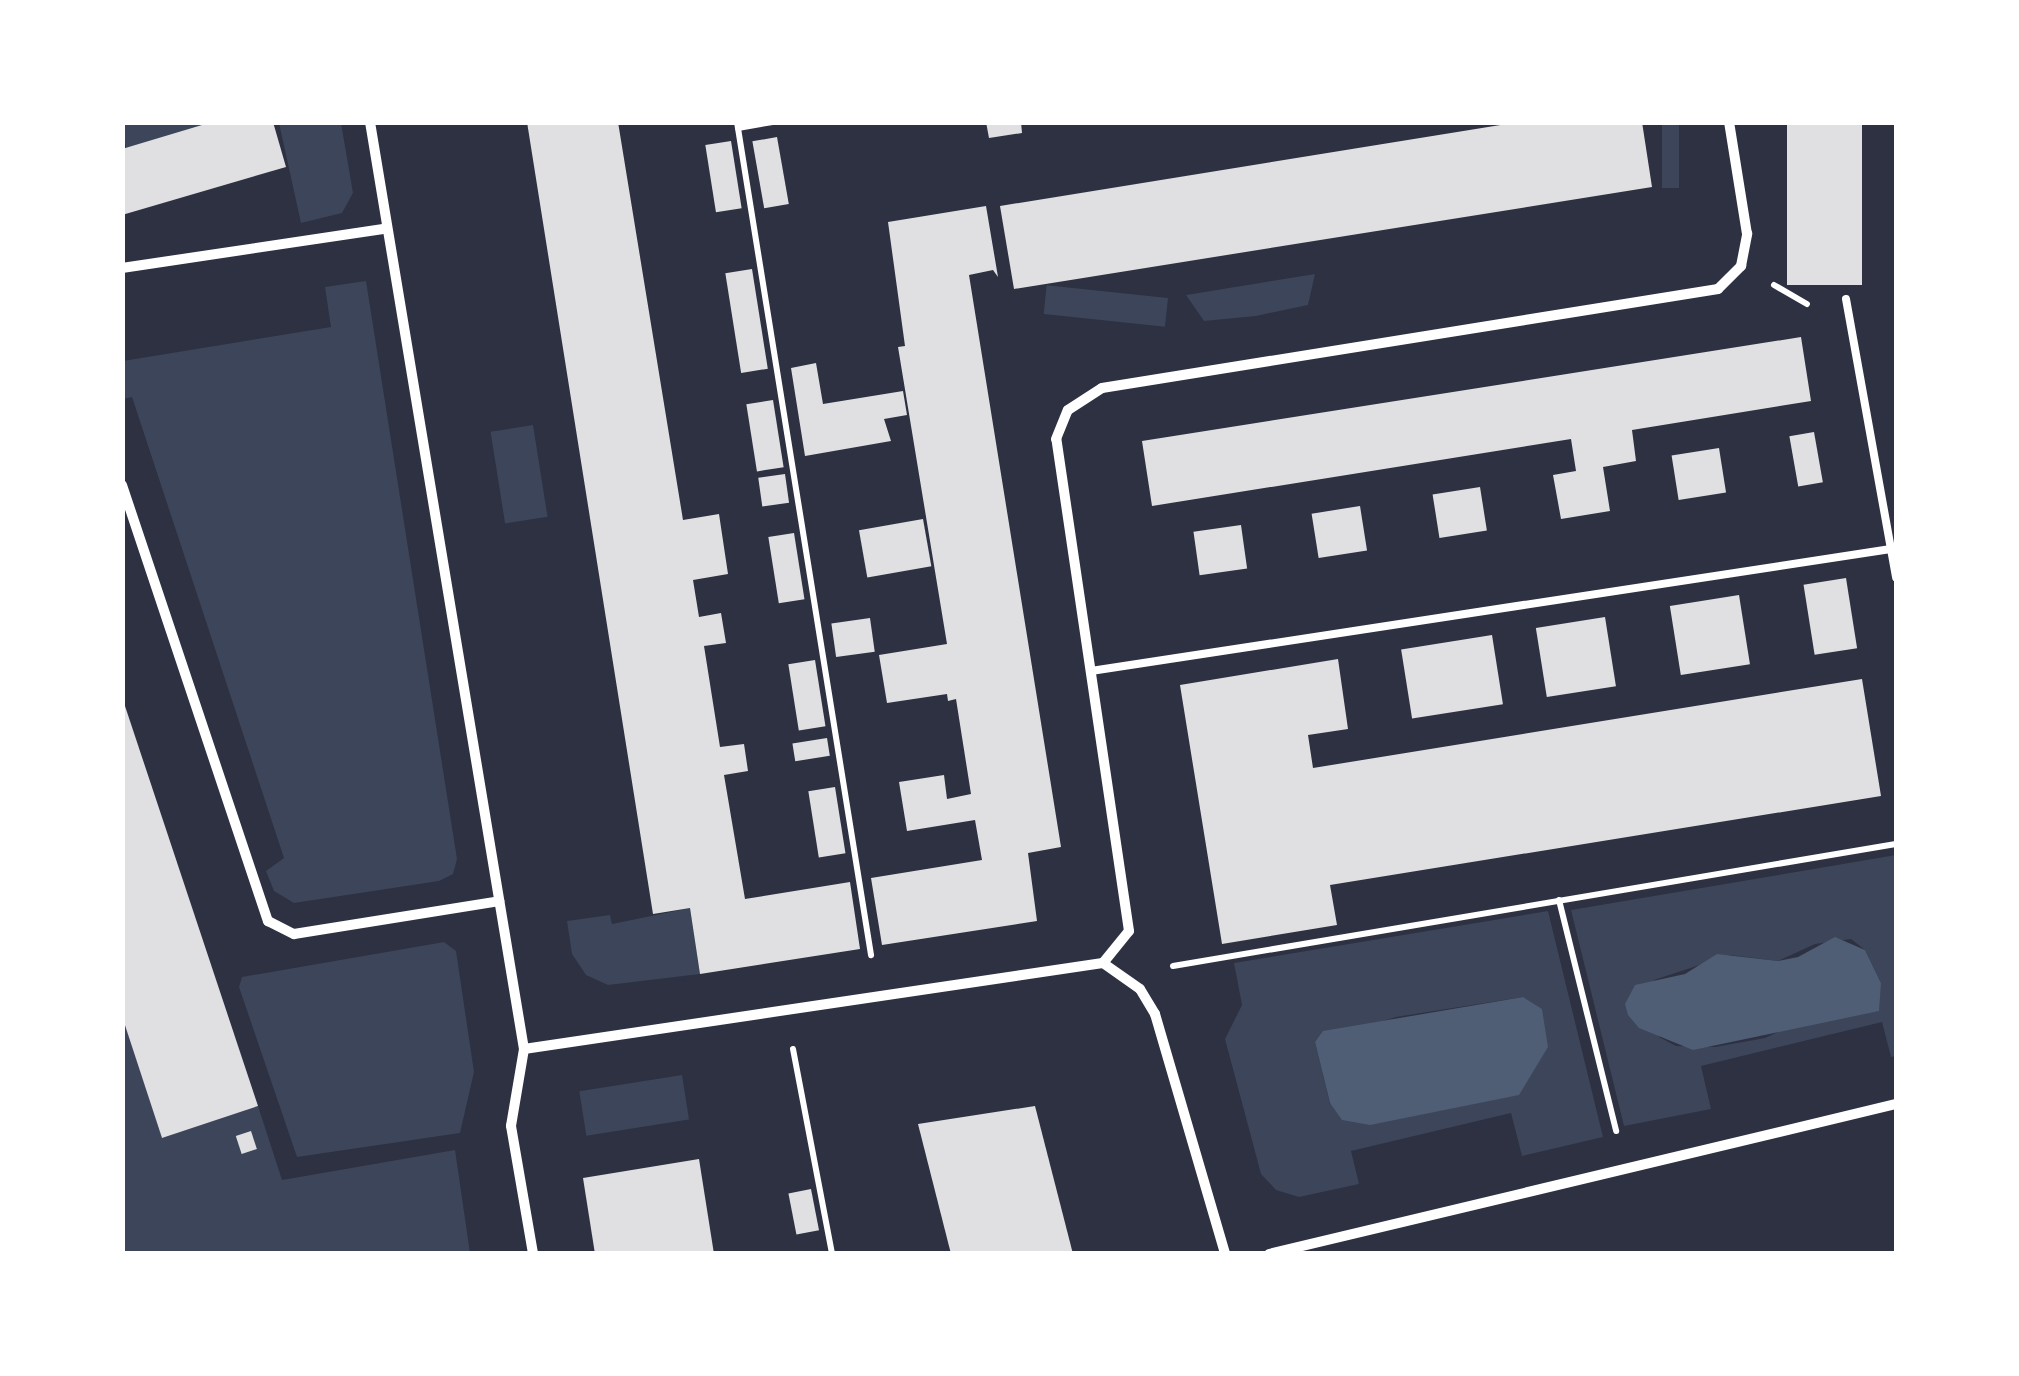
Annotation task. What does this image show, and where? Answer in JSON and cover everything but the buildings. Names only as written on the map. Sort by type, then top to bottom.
[{"type":"street","points":[[370,122],[383,229],[524,1050],[511,1126],[533,1254]]},
{"type":"street","points":[[524,1050],[1102,963],[1130,931],[1056,439],[1068,410],[1102,388],[1718,289],[1742,266],[1748,234],[1729,122]]},
{"type":"street","points":[[122,268],[383,229]]},
{"type":"street","points":[[122,485],[268,922],[294,934],[499,901]]},
{"type":"street","points":[[1102,963],[1140,990],[1155,1014],[1226,1254]]},
{"type":"street","points":[[1269,1254],[1896,1104]]},
{"type":"lane","points":[[1846,299],[1896,578]]},
{"type":"lane","points":[[1091,672],[1891,549]]},
{"type":"path","points":[[772,122],[738,125],[878,994]]},
{"type":"path","points":[[1742,266],[1808,304],[1846,299]]},
{"type":"path","points":[[1120,976],[1896,844]]},
{"type":"path","points":[[1559,900],[1626,1168]]},
{"type":"path","points":[[786,1009],[832,1254]]},
{"type":"shaded area","points":[[122,123],[212,123],[126,148]]},
{"type":"shaded area","points":[[279,123],[341,123],[353,193],[342,213],[301,223]]},
{"type":"shaded area","points":[[1662,123],[1679,123],[1679,188],[1662,188]]},
{"type":"shaded area","points":[[1315,274],[1308,305],[1256,316],[1204,321],[1186,295]]},
{"type":"shaded area","points":[[366,281],[457,859],[453,874],[439,881],[294,903],[274,891],[266,871],[284,858],[132,397],[123,399],[123,361],[331,327],[325,287]]},
{"type":"shaded area","points":[[1047,285],[1168,298],[1165,327],[1044,314]]},
{"type":"shaded area","points":[[533,425],[548,517],[505,524],[491,432]]},
{"type":"shaded area","points":[[1896,855],[1896,1056],[1891,1057],[1882,1022],[1701,1066],[1711,1109],[1624,1126],[1571,910]],"holes":[[[1851,939],[1865,950],[1881,983],[1765,1038],[1715,1047],[1676,1046],[1659,1037],[1654,980],[1730,955],[1778,961],[1815,944]]]},
{"type":"shaded area","points":[[690,908],[700,974],[608,985],[586,975],[572,954],[567,921],[610,915],[612,924]]},
{"type":"shaded area","points":[[1548,911],[1603,1137],[1522,1156],[1511,1113],[1351,1151],[1359,1184],[1299,1197],[1276,1190],[1261,1174],[1225,1039],[1242,1005],[1234,963]],"holes":[[[1523,997],[1519,1095],[1330,1104],[1315,1042],[1396,1017]]]},
{"type":"shaded area","points":[[1835,937],[1865,950],[1881,983],[1879,1011],[1693,1050],[1639,1028],[1628,1015],[1625,1004],[1635,985],[1685,974],[1717,954],[1778,961],[1798,957]]},
{"type":"shaded area","points":[[444,942],[456,951],[474,1072],[460,1133],[297,1157],[239,987],[242,977]]},
{"type":"shaded area","points":[[1523,997],[1542,1009],[1548,1047],[1519,1095],[1370,1125],[1342,1120],[1330,1103],[1315,1042],[1323,1031]]},
{"type":"shaded area","points":[[123,1016],[162,1138],[258,1106],[282,1180],[455,1150],[470,1253],[123,1253]]},
{"type":"shaded area","points":[[682,1075],[689,1119],[586,1136],[579,1091]]}]
